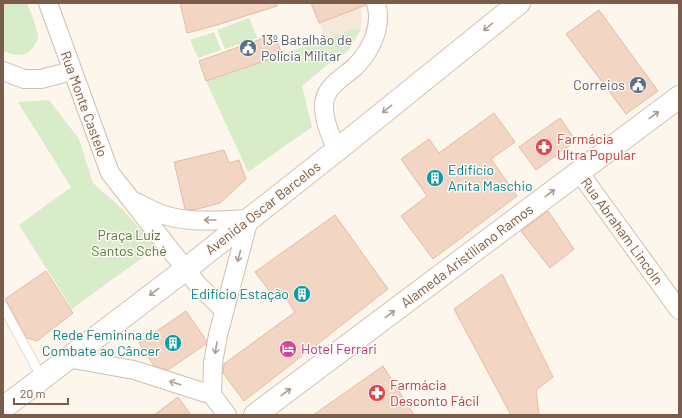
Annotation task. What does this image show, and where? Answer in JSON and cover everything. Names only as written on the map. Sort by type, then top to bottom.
[{"type":"main road","name":"Avenida Oscar Barcelos","points":[[3,408],[186,269],[337,150],[511,6]]},
{"type":"main road","name":"Alameda Aristiliano Ramos","points":[[255,415],[679,97]]},
{"type":"street","name":"Rua Monte Castelo","points":[[48,3],[110,173],[198,285],[224,310]]},
{"type":"street","points":[[337,150],[330,133],[324,105],[327,93],[334,83],[364,57],[372,43],[378,26],[376,3]]},
{"type":"street","points":[[3,71],[24,79],[41,78],[72,71]]},
{"type":"street","name":"Rua Abraham Lincoln","points":[[579,172],[679,310]]},
{"type":"street","name":"Rua Monte Castelo","points":[[131,200],[162,214],[184,219],[209,221],[249,219]]},
{"type":"street","points":[[212,395],[213,363],[224,310],[249,219]]},
{"type":"street","points":[[67,358],[134,370],[212,395],[227,415]]},
{"type":"lane","points":[[3,306],[42,378]]},
{"type":"shaded area","points":[[311,3],[361,6],[361,29],[351,30],[326,39]]},
{"type":"green space","points":[[3,3],[27,3],[38,37],[35,45],[28,53],[16,55],[3,51]]},
{"type":"green space","points":[[249,18],[257,38],[225,49],[217,30]]},
{"type":"green space","points":[[361,29],[348,51],[327,65],[302,86],[312,127],[248,172],[206,81],[351,30]]},
{"type":"green space","points":[[214,32],[221,50],[198,58],[190,40]]},
{"type":"green space","name":"Praça Luiz Santos Sché","points":[[49,100],[79,139],[93,183],[120,207],[157,247],[72,309],[19,225],[71,187],[18,102]]},
{"type":"building","points":[[180,3],[277,3],[277,6],[187,33]]},
{"type":"building","points":[[311,3],[366,3],[366,5],[319,23]]},
{"type":"building","points":[[599,10],[658,91],[626,114],[566,34]]},
{"type":"building","points":[[275,34],[282,55],[206,81],[199,61]]},
{"type":"building","points":[[494,113],[515,142],[491,159],[517,196],[433,259],[401,216],[427,196],[401,159],[429,139],[439,153]]},
{"type":"building","name":"Farmácia Ultra Popular","points":[[560,118],[576,141],[536,170],[519,147]]},
{"type":"building","points":[[224,150],[229,163],[239,160],[246,179],[220,203],[194,210],[185,209],[174,162]]},
{"type":"building","points":[[548,211],[574,249],[550,268],[521,231]]},
{"type":"building","points":[[335,215],[388,289],[244,401],[223,373],[224,364],[295,312],[282,292],[274,297],[255,272]]},
{"type":"building","points":[[46,271],[73,313],[37,341],[27,338],[5,299]]},
{"type":"building","points":[[502,274],[553,377],[536,390],[539,415],[511,415],[454,309]]},
{"type":"building","name":"Rede Feminina de Combate ao Câncer","points":[[186,311],[206,340],[206,344],[168,370],[154,366],[139,343]]},
{"type":"building","points":[[383,366],[414,415],[313,415],[349,390]]},
{"type":"building","points":[[178,397],[191,415],[154,415]]},
{"type":"place","name":"13º Batalhão de Polícia Militar","points":[[248,48]]},
{"type":"place","name":"Correios","points":[[638,85]]},
{"type":"place","name":"Farmácia Ultra Popular","points":[[544,147]]},
{"type":"place","name":"Edifício Anita Maschio","points":[[435,178]]},
{"type":"place","name":"Edifício Estação","points":[[302,294]]},
{"type":"place","name":"Rede Feminina de Combate ao Câncer","points":[[173,343]]},
{"type":"place","name":"Hotel Ferrari","points":[[288,349]]},
{"type":"place","name":"Farmácia Desconto Fácil","points":[[377,393]]}]
